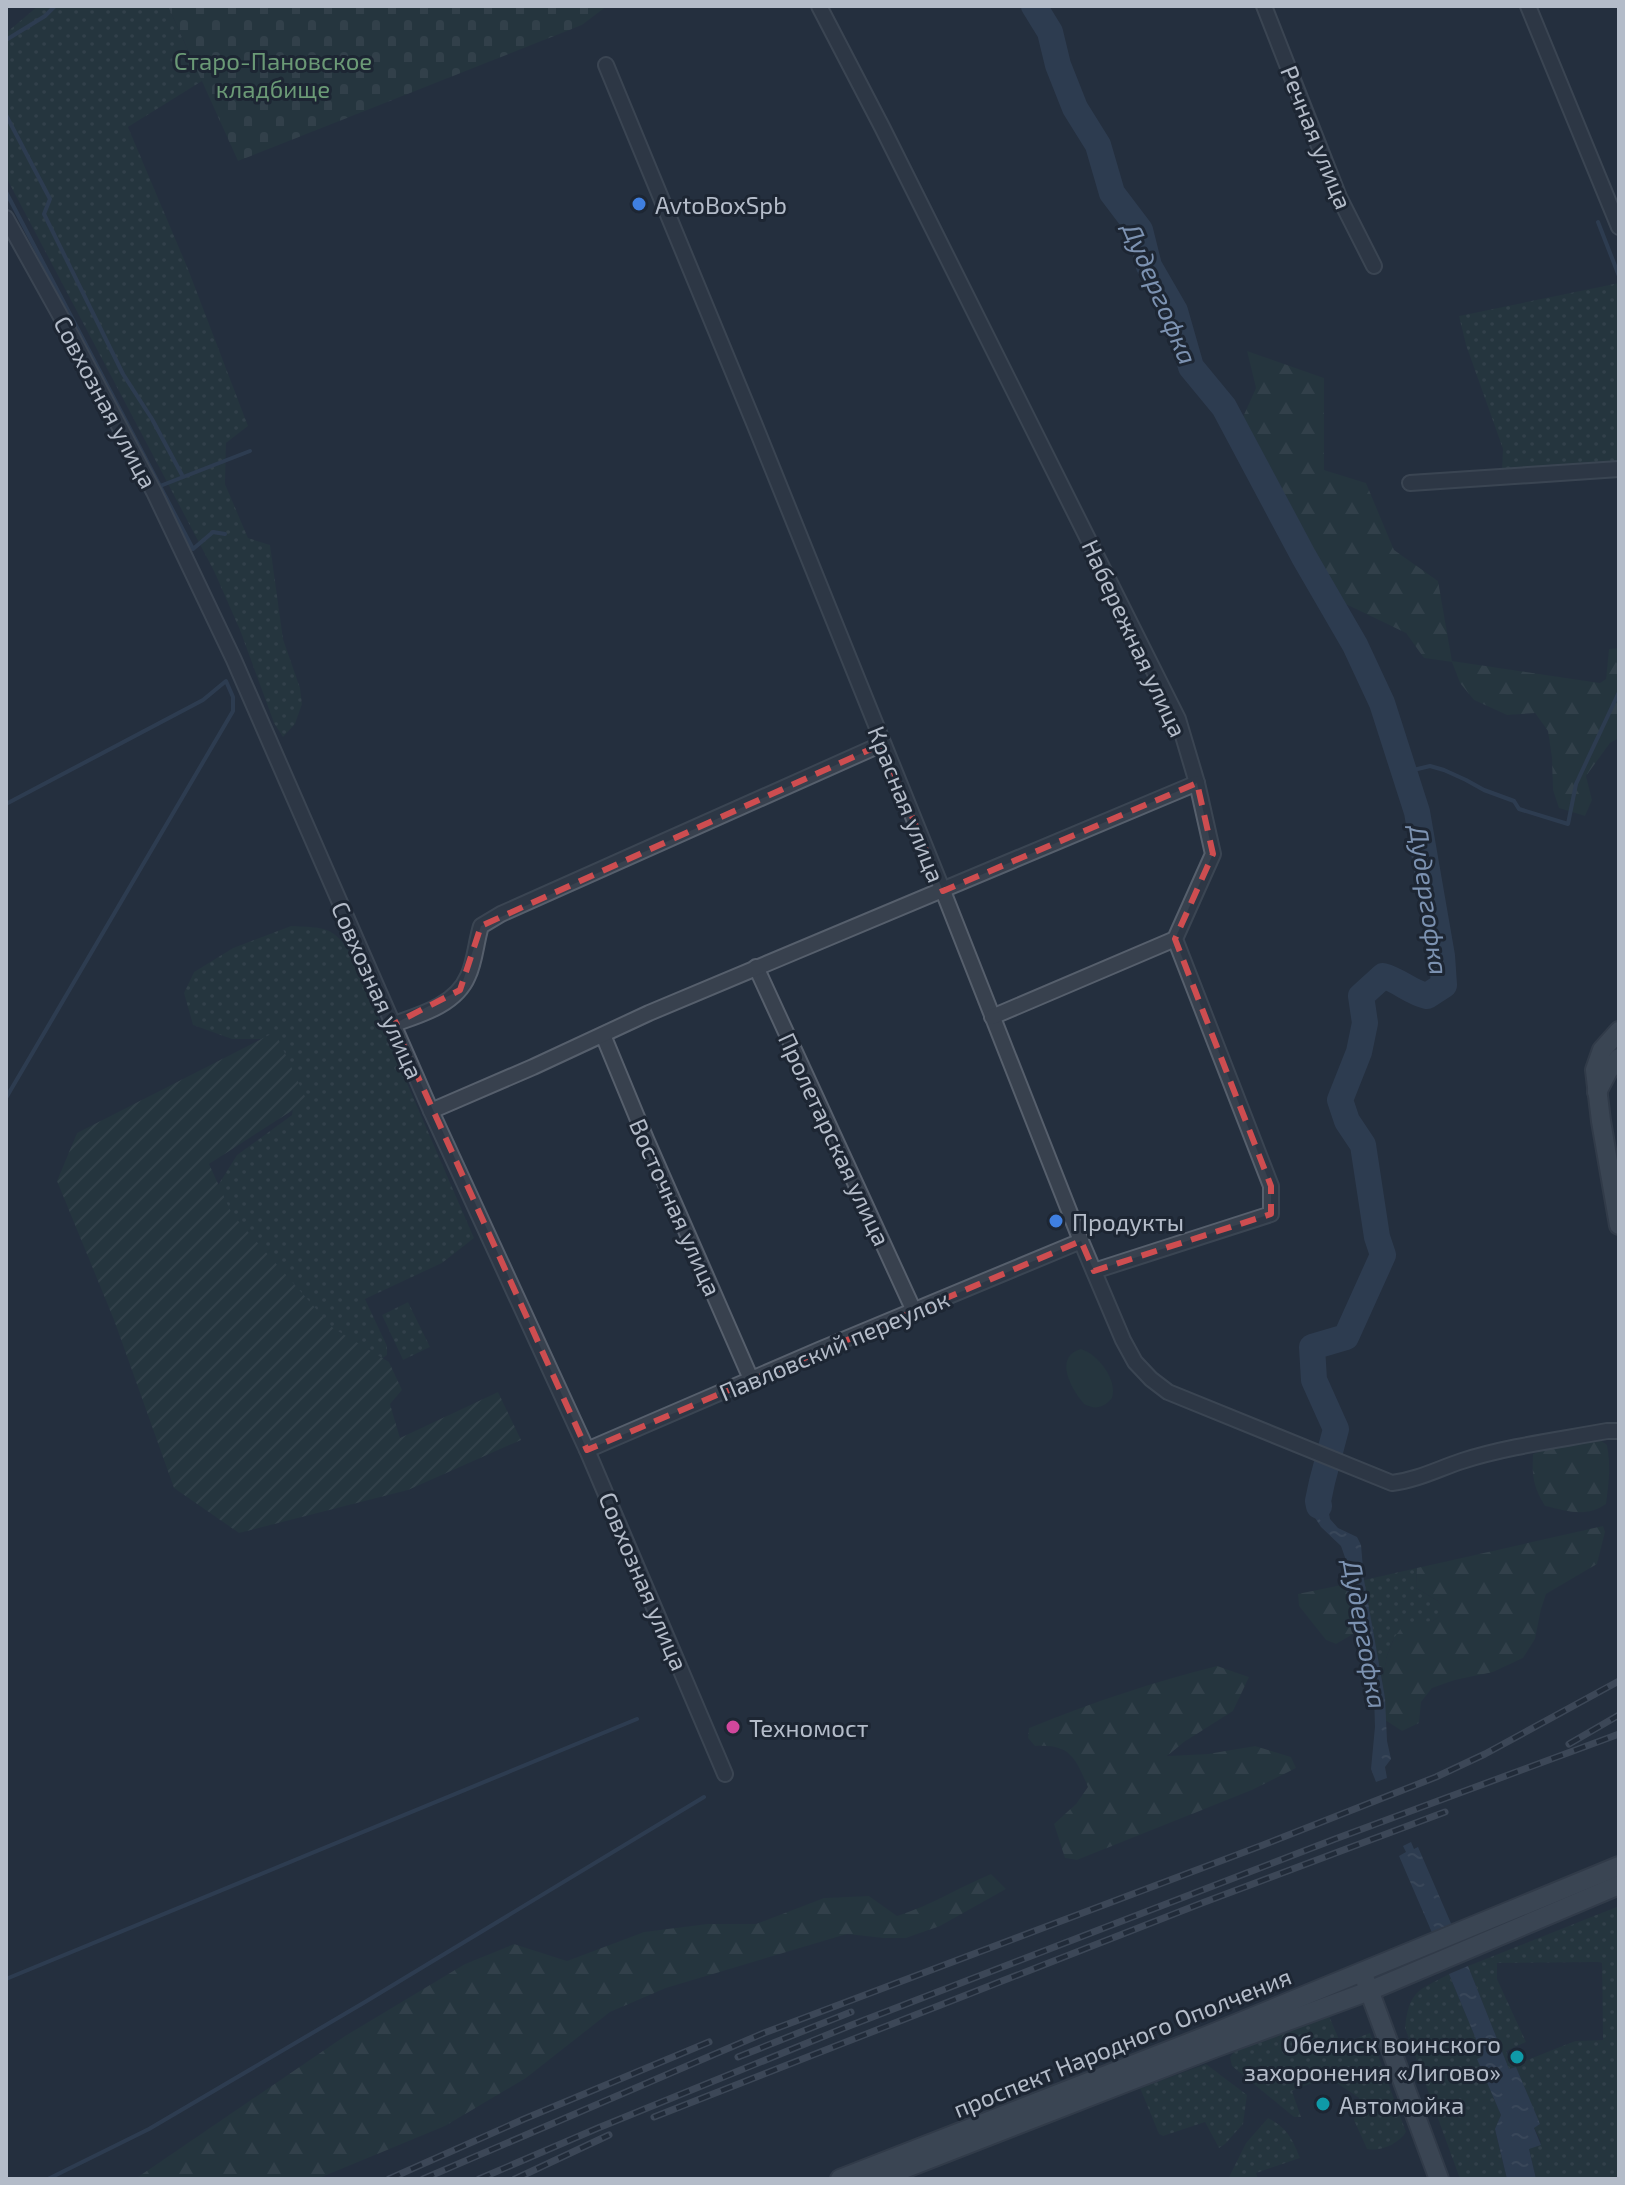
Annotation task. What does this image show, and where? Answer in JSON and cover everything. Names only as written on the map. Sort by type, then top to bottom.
[{"type":"main road","points":[[1619,1031],[1602,1050],[1595,1070],[1619,1225]]},
{"type":"main road","points":[[1597,1092],[1619,1058]]},
{"type":"main road","name":"проспект Народного Ополчения","points":[[840,2179],[1195,2041],[1619,1866]]},
{"type":"main road","name":"проспект Народного Ополчения","points":[[878,2179],[1369,1991],[1619,1885]]},
{"type":"main road","points":[[1362,1972],[1439,2179]]},
{"type":"street","name":"Набережная улица","points":[[819,6],[1178,719],[1213,854],[1175,939]]},
{"type":"street","name":"Речная улица","points":[[1264,6],[1339,197],[1374,266]]},
{"type":"street","points":[[1528,6],[1619,227]]},
{"type":"street","name":"Красная улица","points":[[606,65],[754,423],[1081,1241],[1135,1362],[1168,1392],[1392,1483],[1409,1481],[1461,1461],[1496,1452],[1619,1431]]},
{"type":"street","name":"Совхозная улица","points":[[6,218],[71,335],[181,548],[234,660],[431,1111],[587,1450],[725,1774]]},
{"type":"street","points":[[1410,483],[1619,469]]},
{"type":"street","points":[[394,1024],[425,1013],[460,990],[469,975],[481,926],[501,914],[882,744]]},
{"type":"street","points":[[431,1111],[756,967],[1197,783]]},
{"type":"street","points":[[992,1017],[1175,939],[1271,1186],[1271,1214],[1094,1271]]},
{"type":"street","name":"Пролетарская улица","points":[[756,967],[914,1311]]},
{"type":"street","name":"Восточная улица","points":[[603,1035],[751,1379]]},
{"type":"street","name":"Павловский переулок","points":[[587,1450],[1081,1241]]},
{"type":"highlighted area","points":[[882,744],[943,891],[1197,783],[1213,854],[1175,939],[1271,1186],[1271,1214],[1094,1271],[1081,1241],[587,1450],[394,1024],[460,990],[481,926]]},
{"type":"green space","points":[[38,6],[168,6],[202,81],[128,127],[188,269],[248,426],[226,443],[225,484],[248,538],[270,545],[283,639],[300,688],[302,704],[295,724],[283,737],[274,723],[240,630],[214,571],[6,177],[6,33]]},
{"type":"green space","name":"Старо-Пановское кладбище","points":[[168,6],[607,6],[582,25],[238,161]]},
{"type":"green space","points":[[1619,283],[1619,463],[1502,469],[1503,449],[1466,345],[1459,316]]},
{"type":"green space","points":[[1247,351],[1324,378],[1324,470],[1366,483],[1394,550],[1438,581],[1452,661],[1600,683],[1606,679],[1609,649],[1619,648],[1619,738],[1610,743],[1586,776],[1592,800],[1585,816],[1559,808],[1553,790],[1548,731],[1535,713],[1507,715],[1474,700],[1460,683],[1452,662],[1424,658],[1406,633],[1333,598],[1239,426],[1256,388]]},
{"type":"green space","points":[[291,926],[327,930],[339,939],[352,956],[474,1238],[442,1263],[365,1299],[387,1346],[387,1355],[372,1366],[343,1361],[210,1198],[237,1155],[292,1115],[295,1090],[274,1039],[232,1039],[193,1025],[184,993],[194,972],[233,948]]},
{"type":"green space","points":[[275,1032],[307,1101],[209,1164],[232,1214],[333,1328],[389,1362],[402,1390],[390,1404],[400,1438],[498,1392],[521,1440],[408,1490],[239,1533],[174,1488],[114,1320],[57,1181],[77,1133]]},
{"type":"green space","points":[[408,1302],[430,1347],[403,1360],[382,1315]]},
{"type":"green space","points":[[1081,1349],[1094,1356],[1112,1383],[1112,1398],[1103,1406],[1084,1404],[1070,1382],[1066,1366],[1068,1359]]},
{"type":"green space","points":[[1599,1439],[1607,1445],[1608,1452],[1606,1504],[1584,1512],[1545,1506],[1534,1481],[1533,1454],[1558,1445]]},
{"type":"green space","points":[[1603,1526],[1605,1532],[1597,1564],[1546,1594],[1535,1639],[1523,1658],[1493,1672],[1432,1688],[1421,1702],[1419,1723],[1402,1731],[1385,1720],[1382,1683],[1394,1638],[1404,1624],[1433,1621],[1444,1612],[1438,1601],[1416,1588],[1417,1568]]},
{"type":"green space","points":[[1417,1568],[1416,1588],[1438,1601],[1445,1612],[1433,1621],[1394,1638],[1382,1683],[1364,1580]]},
{"type":"green space","points":[[1346,1584],[1355,1633],[1336,1644],[1326,1640],[1299,1606],[1298,1594]]},
{"type":"green space","points":[[1217,1666],[1249,1677],[1233,1711],[1167,1756],[1208,1754],[1255,1746],[1291,1757],[1296,1768],[1252,1790],[1077,1860],[1065,1858],[1054,1824],[1076,1804],[1088,1787],[1070,1755],[1057,1747],[1035,1746],[1028,1738],[1029,1728],[1122,1694]]},
{"type":"green space","points":[[991,1874],[1006,1889],[940,1926],[906,1938],[847,1934],[666,1988],[610,2012],[526,2078],[445,2126],[317,2179],[135,2179],[345,2036],[465,1964],[514,1944],[567,1961],[644,1932],[707,1924],[756,1924],[824,1898],[869,1896],[897,1916]]},
{"type":"green space","points":[[1619,1906],[1619,2179],[1536,2179],[1529,2148],[1541,2142],[1534,2127],[1539,2125],[1516,2067],[1509,2069],[1468,1966]],"holes":[[[1497,1963],[1602,1963],[1603,2040],[1575,2041],[1512,2066],[1506,2051],[1526,2042],[1497,1979]]]},
{"type":"green space","points":[[1449,1974],[1483,2056],[1478,2059],[1501,2115],[1495,2130],[1507,2179],[1460,2179],[1405,2028],[1409,2006],[1416,1994]]},
{"type":"green space","points":[[1329,2016],[1341,2044],[1370,2033],[1406,2132],[1389,2146],[1367,2149],[1354,2120],[1359,2098],[1328,2077],[1292,2091],[1301,2117],[1294,2117],[1232,2066],[1230,2057],[1236,2049]]},
{"type":"green space","points":[[1206,2064],[1247,2095],[1243,2124],[1219,2148],[1205,2122],[1163,2136],[1159,2134],[1140,2088]]},
{"type":"green space","points":[[1268,2118],[1288,2134],[1300,2158],[1256,2173],[1258,2179],[1228,2179],[1246,2143]]},
{"type":"water","points":[[1315,1466],[1332,1474],[1327,1503],[1330,1519],[1338,1528],[1357,1537],[1361,1545],[1364,1580],[1385,1698],[1391,1759],[1385,1767],[1387,1778],[1376,1782],[1371,1769],[1374,1694],[1355,1633],[1346,1584],[1348,1566],[1341,1546],[1321,1527],[1312,1513]]},
{"type":"water","points":[[1411,1842],[1414,1849],[1418,1847],[1453,1928],[1433,1935],[1399,1856],[1406,1852],[1403,1846]]},
{"type":"water","points":[[1468,1966],[1509,2069],[1516,2067],[1540,2124],[1534,2128],[1541,2145],[1529,2149],[1536,2179],[1507,2179],[1495,2129],[1501,2115],[1477,2059],[1483,2056],[1449,1974]]},
{"type":"waterway","points":[[6,40],[45,16],[55,6]]},
{"type":"waterway","name":"Дудергофка","points":[[1034,6],[1050,32],[1058,65],[1075,108],[1098,145],[1112,193],[1140,230],[1149,266],[1175,311],[1191,367],[1224,407],[1355,645],[1382,703],[1417,812],[1442,956],[1444,985],[1427,996],[1383,976],[1361,996],[1365,1023],[1359,1052],[1340,1100],[1347,1121],[1363,1145],[1377,1237],[1383,1255],[1346,1337],[1312,1347],[1314,1380],[1336,1429],[1319,1506]]},
{"type":"waterway","points":[[6,115],[50,199],[44,214],[123,374],[182,475]]},
{"type":"waterway","points":[[6,192],[193,549],[213,532],[225,534]]},
{"type":"waterway","points":[[1598,222],[1619,276]]},
{"type":"waterway","points":[[160,486],[250,451]]},
{"type":"waterway","points":[[6,804],[203,700],[226,681],[233,697],[233,711],[6,1098]]},
{"type":"waterway","points":[[1405,772],[1430,766],[1444,770],[1514,801],[1519,809],[1568,824],[1576,784],[1619,692]]},
{"type":"waterway","points":[[6,1979],[637,1719]]},
{"type":"waterway","points":[[48,2179],[149,2129],[704,1797]]},
{"type":"railway","points":[[423,2179],[764,2033],[1436,1777],[1619,1681]]},
{"type":"railway","points":[[1569,1744],[1619,1715]]},
{"type":"railway","points":[[479,2179],[849,2026],[1335,1839],[1619,1734]]},
{"type":"railway","points":[[654,2117],[1202,1903],[1445,1812]]},
{"type":"railway","points":[[738,2057],[851,2012]]},
{"type":"railway","points":[[389,2179],[709,2042]]},
{"type":"railway","points":[[515,2179],[609,2135]]},
{"type":"place","name":"AvtoBoxSpb","points":[[639,204]]},
{"type":"place","name":"Продукты","points":[[1056,1221]]},
{"type":"place","name":"Техномост","points":[[733,1727]]},
{"type":"place","name":"Обелиск воинского захоронения «Лигово»","points":[[1517,2057]]},
{"type":"place","name":"Автомойка","points":[[1323,2104]]}]
